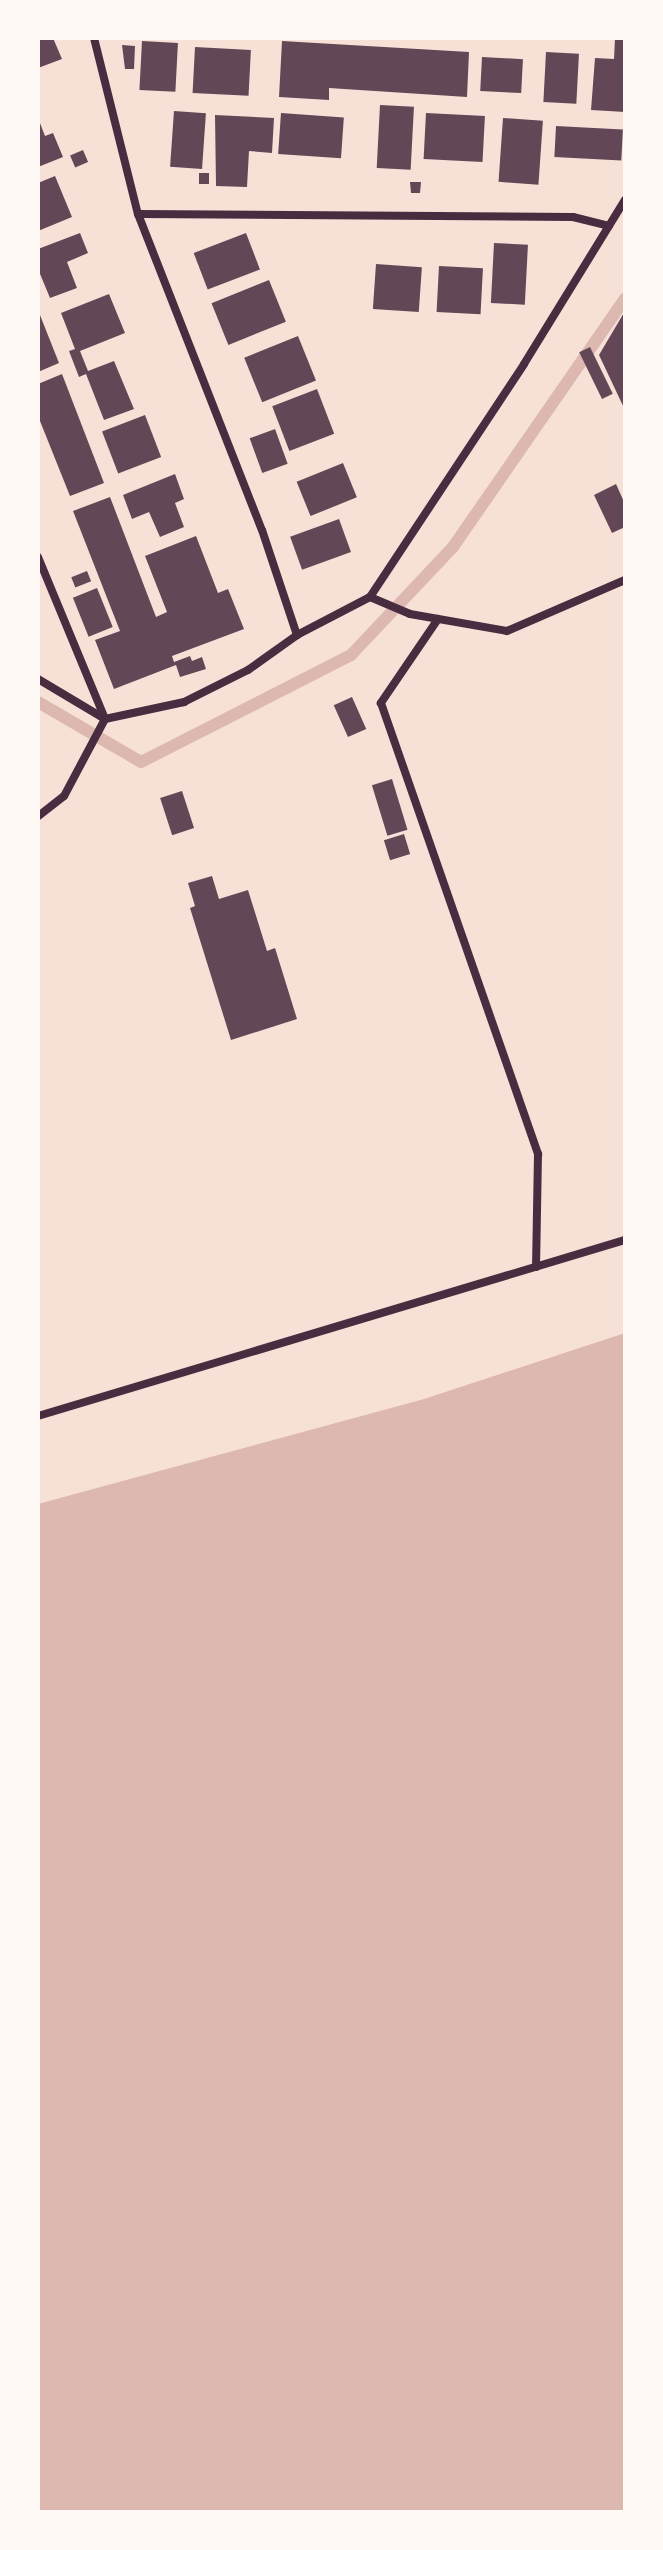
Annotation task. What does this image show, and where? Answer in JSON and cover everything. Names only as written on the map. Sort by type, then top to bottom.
[{"type":"street","points":[[94,38],[138,214],[262,530],[297,635]]},
{"type":"street","points":[[38,679],[104,720],[184,702],[248,670],[297,635],[370,597],[524,364],[625,200]]},
{"type":"street","points":[[138,214],[573,217],[609,226]]},
{"type":"street","points":[[38,557],[104,720],[64,796],[38,816]]},
{"type":"street","points":[[370,597],[410,614],[507,631],[625,580]]},
{"type":"street","points":[[438,619],[381,703],[538,1154],[536,1267]]},
{"type":"street","points":[[38,1416],[625,1240]]},
{"type":"shaded area","points":[[625,1333],[625,2512],[38,2512],[38,1504],[424,1399]]},
{"type":"building","points":[[38,38],[53,38],[62,59],[38,68]]},
{"type":"building","points":[[615,38],[625,38],[625,112],[591,110],[595,58],[614,59]]},
{"type":"building","points":[[142,41],[178,43],[175,92],[139,90]]},
{"type":"building","points":[[282,41],[469,52],[467,97],[329,88],[329,100],[279,97]]},
{"type":"building","points":[[122,45],[135,46],[134,69],[125,69]]},
{"type":"building","points":[[195,47],[251,50],[249,96],[193,93]]},
{"type":"building","points":[[546,52],[579,54],[576,104],[543,102]]},
{"type":"building","points":[[482,57],[523,59],[521,93],[480,91]]},
{"type":"building","points":[[380,105],[414,107],[411,170],[377,168]]},
{"type":"building","points":[[174,111],[206,113],[202,169],[170,167]]},
{"type":"building","points":[[281,113],[344,117],[341,158],[278,154]]},
{"type":"building","points":[[426,113],[485,116],[483,162],[424,159]]},
{"type":"building","points":[[215,115],[274,118],[272,153],[249,151],[247,187],[216,186]]},
{"type":"building","points":[[38,118],[45,136],[53,133],[63,157],[38,167]]},
{"type":"building","points":[[503,118],[543,121],[538,185],[499,182]]},
{"type":"building","points":[[556,126],[623,130],[621,160],[554,157]]},
{"type":"building","points":[[83,150],[88,162],[75,167],[70,155]]},
{"type":"building","points":[[199,173],[209,173],[209,184],[199,184]]},
{"type":"building","points":[[55,176],[72,217],[38,231],[38,183]]},
{"type":"building","points":[[410,182],[421,182],[420,193],[411,193]]},
{"type":"building","points":[[80,233],[88,253],[67,262],[77,288],[50,298],[38,269],[38,249]]},
{"type":"building","points":[[246,233],[260,269],[208,289],[194,253]]},
{"type":"building","points":[[494,243],[528,245],[525,305],[491,303]]},
{"type":"building","points":[[376,264],[422,267],[419,312],[373,309]]},
{"type":"building","points":[[439,266],[483,268],[481,314],[437,312]]},
{"type":"building","points":[[269,280],[286,322],[228,345],[212,303]]},
{"type":"building","points":[[109,294],[125,333],[80,351],[88,371],[114,361],[134,409],[104,420],[86,374],[79,377],[69,351],[75,349],[61,313]]},
{"type":"building","points":[[38,310],[59,363],[38,372]]},
{"type":"building","points":[[625,311],[625,410],[599,355]]},
{"type":"building","points":[[298,336],[316,381],[262,402],[244,358]]},
{"type":"building","points":[[590,347],[613,394],[602,399],[579,352]]},
{"type":"building","points":[[62,374],[104,483],[70,496],[38,416],[38,384]]},
{"type":"building","points":[[317,389],[334,434],[289,451],[272,406]]},
{"type":"building","points":[[145,415],[161,457],[118,473],[102,431]]},
{"type":"building","points":[[275,429],[288,464],[262,473],[250,438]]},
{"type":"building","points":[[343,463],[357,497],[311,516],[297,482]]},
{"type":"building","points":[[175,474],[184,499],[175,503],[184,527],[160,537],[149,512],[132,519],[123,495]]},
{"type":"building","points":[[616,484],[625,504],[625,527],[612,533],[594,495]]},
{"type":"building","points":[[110,497],[156,617],[167,612],[145,556],[196,536],[218,593],[228,589],[244,629],[172,656],[174,662],[190,656],[192,661],[202,657],[206,669],[180,677],[176,665],[114,689],[95,640],[120,631],[73,511]]},
{"type":"building","points":[[339,519],[351,552],[302,570],[290,537]]},
{"type":"building","points":[[87,571],[91,581],[75,588],[71,577]]},
{"type":"building","points":[[97,588],[113,627],[89,637],[73,598]]},
{"type":"building","points":[[352,697],[366,729],[348,737],[334,705]]},
{"type":"building","points":[[392,779],[407,830],[387,836],[372,785]]},
{"type":"building","points":[[182,791],[194,828],[172,835],[160,798]]},
{"type":"building","points":[[404,834],[410,854],[390,860],[384,840]]},
{"type":"building","points":[[212,876],[219,899],[248,890],[267,951],[275,948],[297,1019],[231,1040],[190,908],[195,906],[188,883]]},
{"type":"waterway","points":[[38,702],[141,762],[351,655],[453,547],[625,299]]}]
